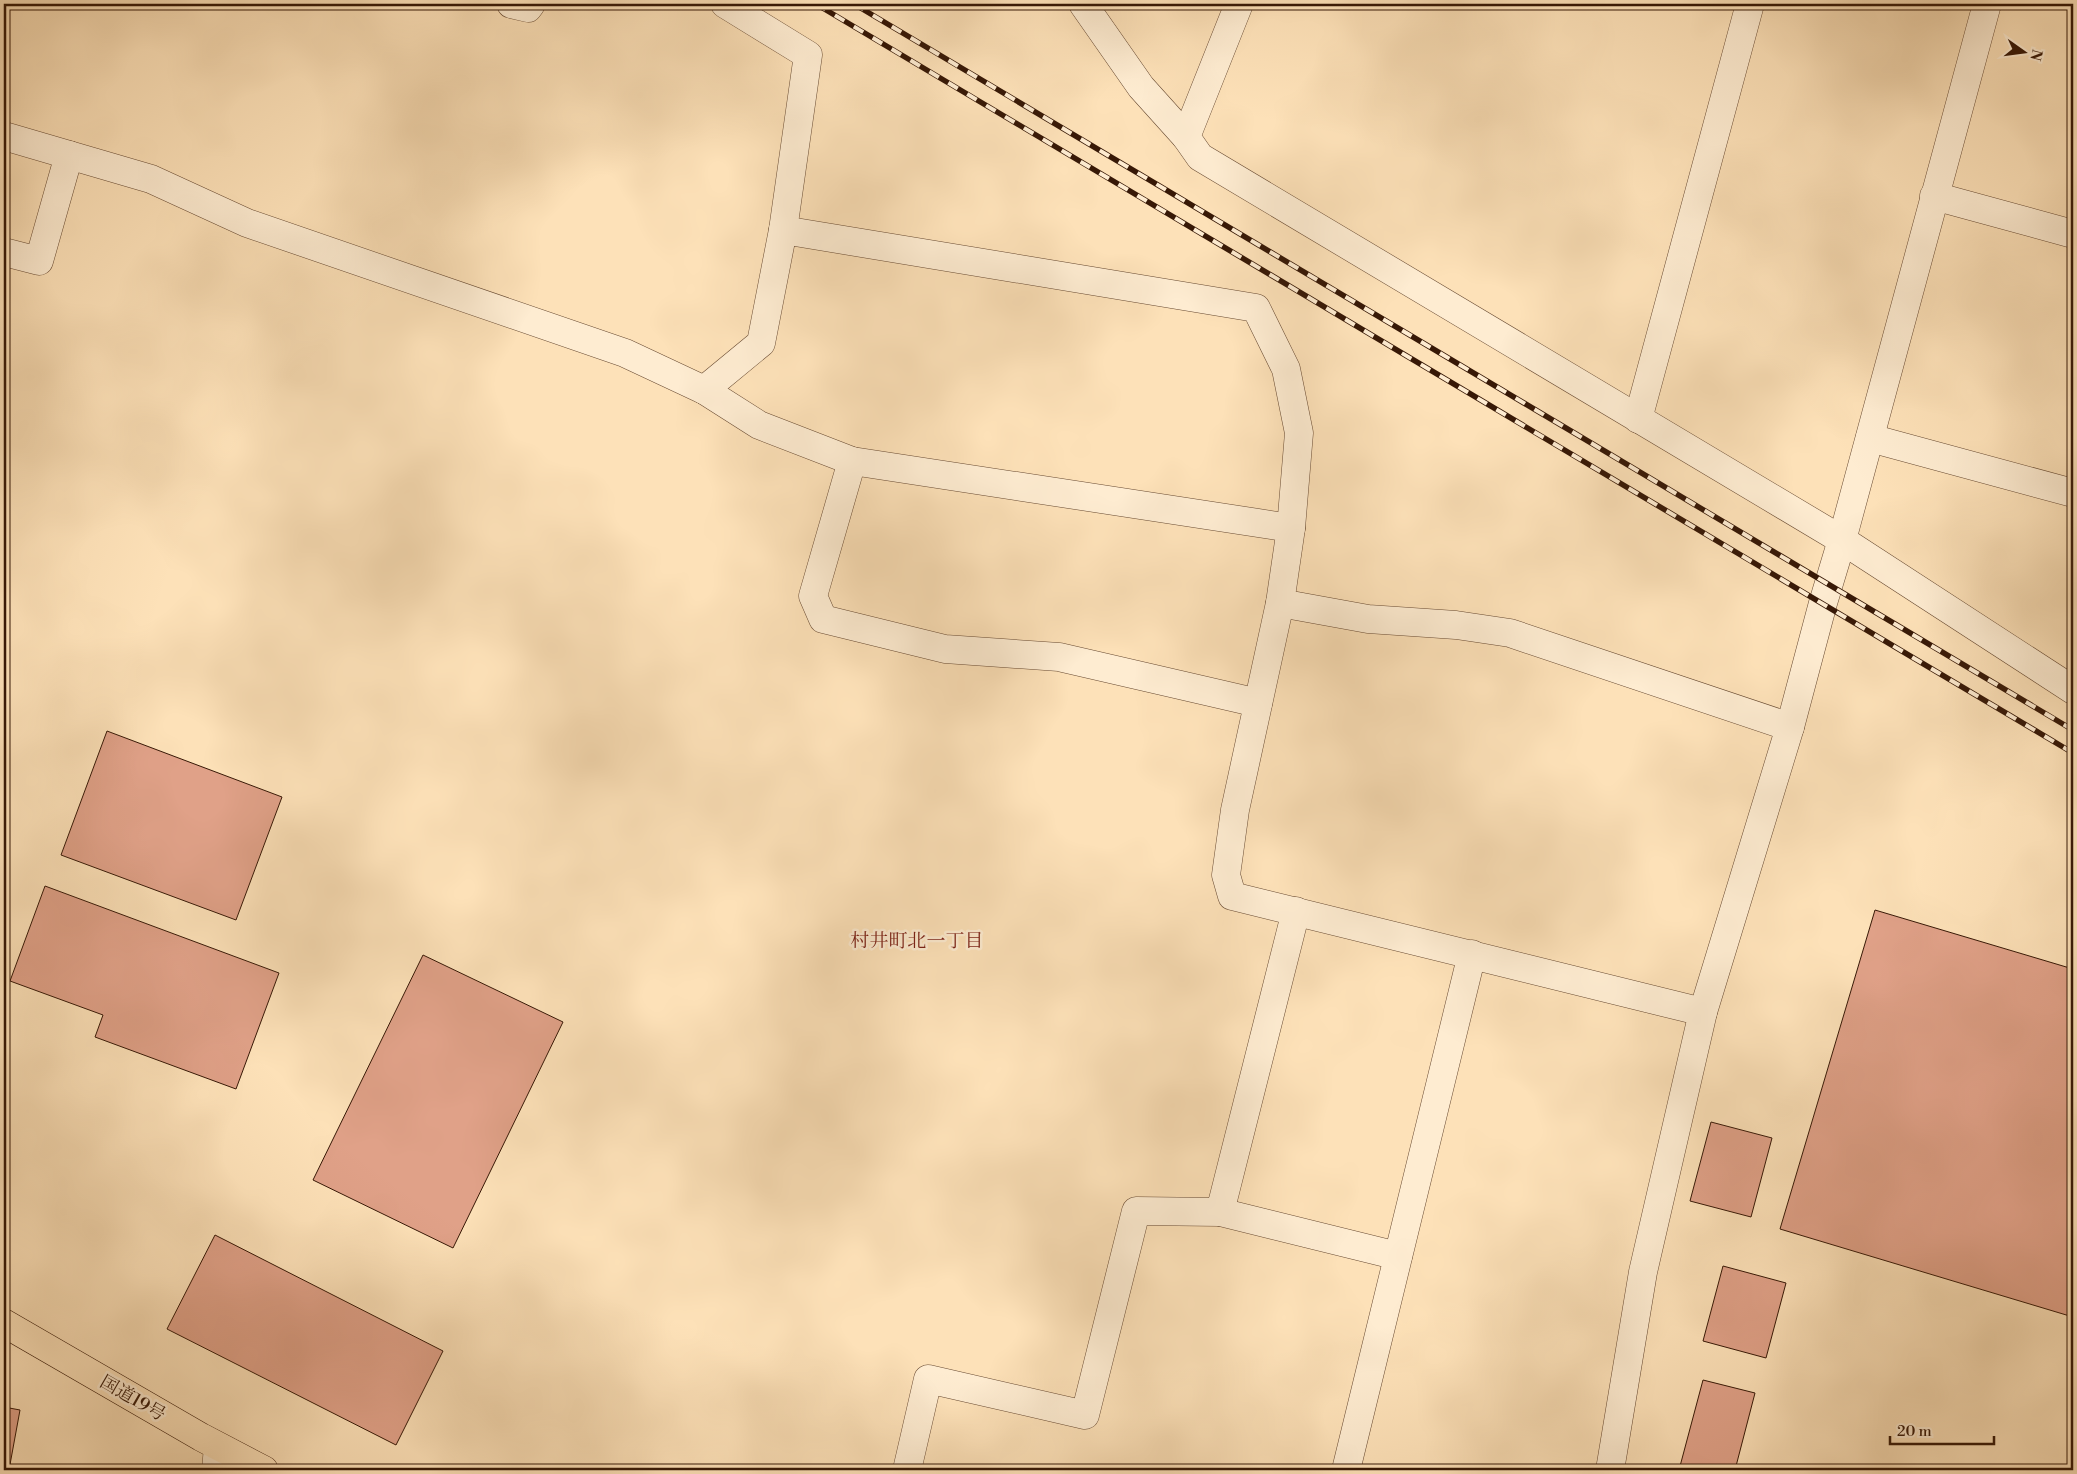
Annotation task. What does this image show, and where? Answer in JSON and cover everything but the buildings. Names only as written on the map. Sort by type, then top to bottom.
[{"type":"highway","name":"国道19号","points":[[4,1323],[217,1458],[264,1470]]},
{"type":"street","points":[[511,4],[528,8],[531,4]]},
{"type":"street","points":[[704,390],[761,343],[784,230],[808,55],[725,4]]},
{"type":"street","points":[[1083,4],[1141,87],[1186,137],[1200,157],[1842,540],[2073,690]]},
{"type":"street","points":[[1186,137],[1239,4]]},
{"type":"street","points":[[1638,419],[1750,4]]},
{"type":"street","points":[[1610,1470],[1643,1272],[1703,1012],[1790,728],[1987,4]]},
{"type":"street","points":[[4,136],[151,178],[247,223],[625,353],[704,390],[758,425],[852,461],[1291,528]]},
{"type":"street","points":[[4,252],[39,261],[68,155]]},
{"type":"street","points":[[1934,196],[2073,234]]},
{"type":"street","points":[[784,230],[1256,308],[1286,369],[1299,433],[1291,528],[1280,603],[1235,810],[1226,875],[1232,896],[1703,1012]]},
{"type":"street","points":[[1870,438],[2073,493]]},
{"type":"street","points":[[852,461],[813,596],[823,619],[945,649],[1058,657],[1258,703]]},
{"type":"street","points":[[1280,603],[1368,619],[1456,625],[1510,634],[1790,728]]},
{"type":"street","points":[[1220,1212],[1296,911]]},
{"type":"street","points":[[1346,1470],[1472,954]]},
{"type":"street","points":[[907,1470],[928,1379],[1085,1414],[1136,1210],[1220,1212],[1398,1256]]},
{"type":"railway","points":[[816,4],[2073,753]]},
{"type":"railway","points":[[854,4],[2073,730]]},
{"type":"district","name":"村井町北一丁目","points":[[917,940]]}]
